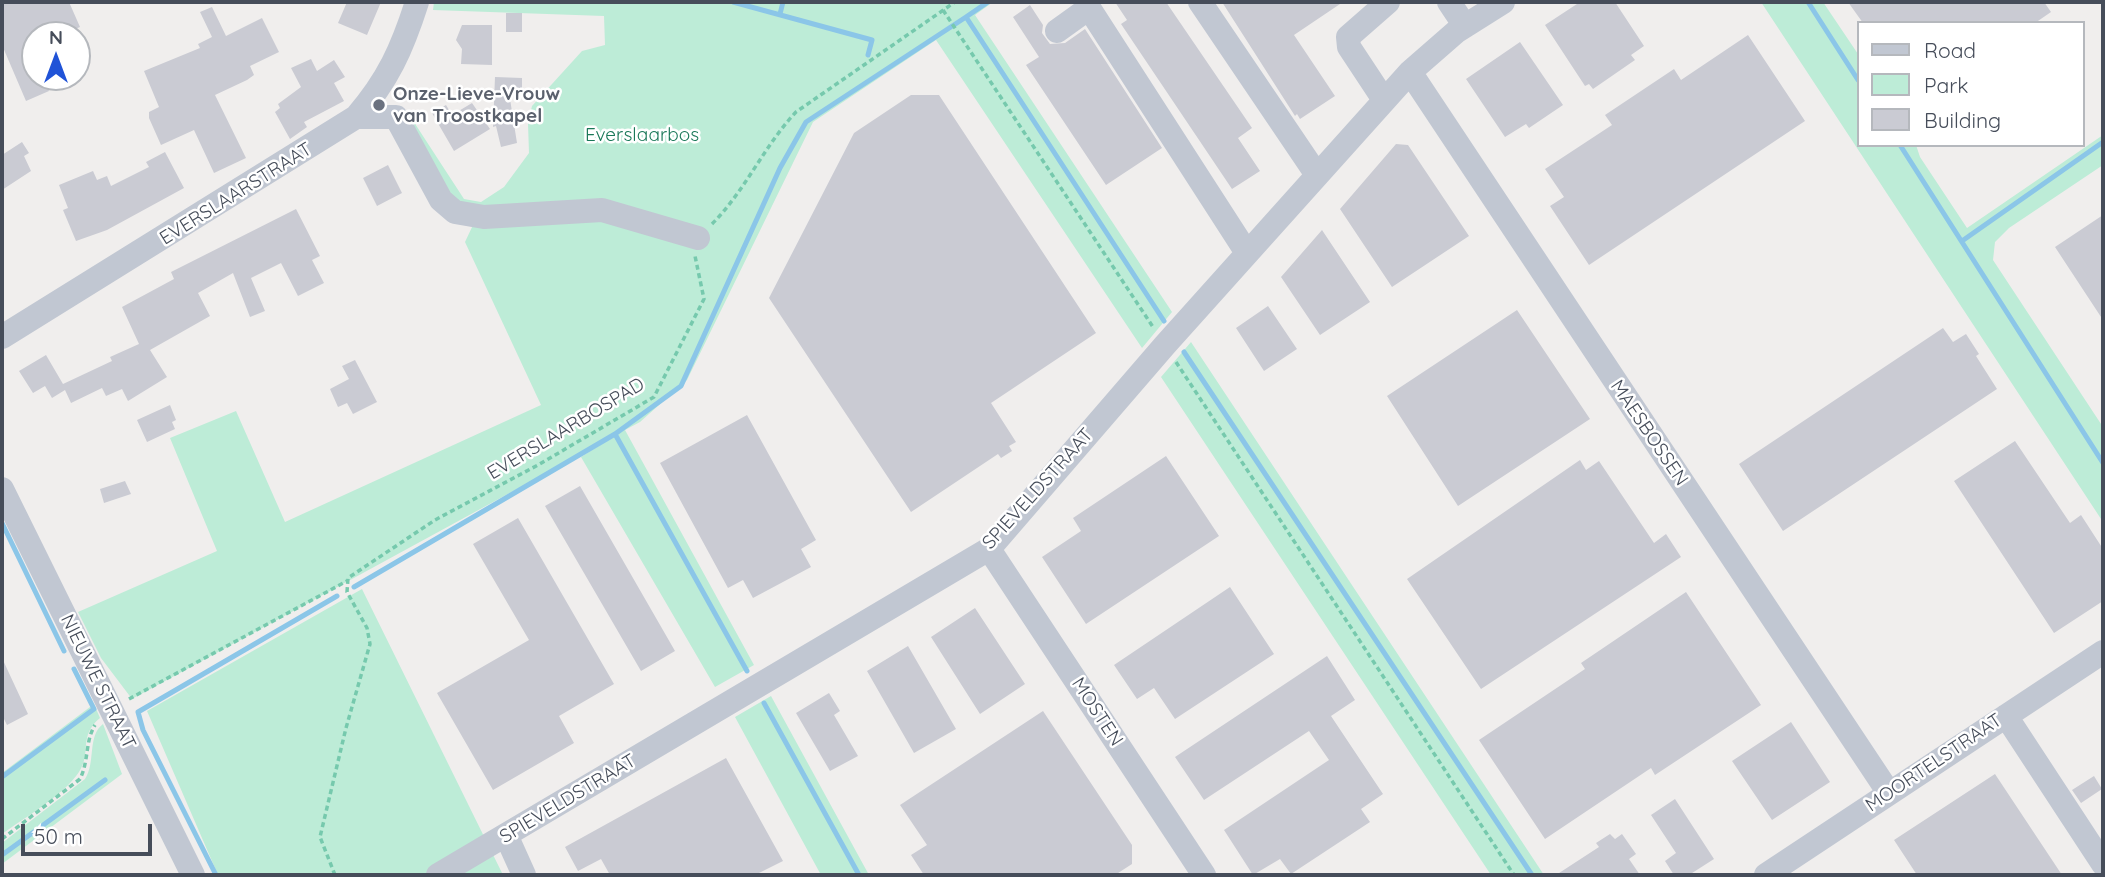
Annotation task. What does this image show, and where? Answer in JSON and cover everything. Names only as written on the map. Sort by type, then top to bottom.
[{"type":"street","name":"EVERSLAARSTRAAT","points":[[2,337],[356,117],[383,86],[397,60],[417,2]]},
{"type":"street","points":[[1200,2],[1317,175]]},
{"type":"street","points":[[1384,100],[1349,47],[1348,37],[1388,2]]},
{"type":"street","points":[[1449,2],[1465,26]]},
{"type":"street","name":"SPIEVELDSTRAAT","points":[[438,875],[989,549],[1165,345],[1410,72],[1465,26],[1503,2]]},
{"type":"street","points":[[1056,31],[1089,8],[1247,253]]},
{"type":"street","name":"MAESBOSSEN","points":[[1410,72],[1889,793]]},
{"type":"street","points":[[383,86],[396,117],[441,200],[455,212],[484,217],[602,210],[698,238]]},
{"type":"street","points":[[356,117],[396,117]]},
{"type":"street","name":"NIEUWE STRAAT","points":[[2,489],[193,875]]},
{"type":"street","name":"MOSTEN","points":[[989,549],[1204,875]]},
{"type":"street","name":"MOORTELSTRAAT","points":[[1766,875],[2103,652]]},
{"type":"street","points":[[2006,716],[2103,864]]},
{"type":"street","points":[[506,835],[524,875]]},
{"type":"path","points":[[698,238],[723,213],[777,133],[796,112],[955,2]]},
{"type":"path","points":[[943,10],[1514,875]]},
{"type":"path","name":"EVERSLAARBOSPAD","points":[[2,839],[80,779],[87,765],[93,726],[137,695],[346,581],[360,567],[435,520],[538,465],[654,397],[704,299],[693,246],[698,238]]},
{"type":"path","points":[[335,875],[320,837],[346,728],[370,644],[367,628],[347,592],[346,581]]},
{"type":"green space","name":"Everslaarbos","points":[[434,2],[993,2],[975,15],[1172,312],[1142,348],[936,40],[813,122],[687,380],[640,422],[625,430],[754,665],[715,687],[581,457],[616,435],[132,699],[101,658],[78,612],[217,551],[170,438],[236,411],[285,522],[541,405],[465,242],[473,225],[390,124],[408,113],[464,199],[481,202],[504,187],[529,153],[528,124],[532,106],[582,51],[605,45],[604,16],[433,10]]},
{"type":"green space","points":[[1761,2],[1823,2],[1856,51],[1856,146]]},
{"type":"green space","points":[[2103,135],[2103,165],[2009,228],[1995,242],[1993,260],[2103,427],[2103,522],[1856,147],[1917,147],[1920,157],[1967,228]]},
{"type":"green space","points":[[1191,342],[1544,875],[1491,875],[1161,377]]},
{"type":"green space","points":[[362,589],[503,875],[218,875],[147,711]]},
{"type":"green space","points":[[771,696],[869,875],[821,875],[735,717]]},
{"type":"green space","points":[[94,704],[100,718],[89,731],[85,758],[79,772],[54,798],[2,834],[2,773]]},
{"type":"green space","points":[[103,724],[122,774],[2,864],[2,843],[85,779],[95,735]]},
{"type":"building","points":[[2,2],[69,2],[77,21],[21,21],[21,89],[2,45]]},
{"type":"building","points":[[347,2],[381,2],[367,35],[338,23]]},
{"type":"building","points":[[1115,2],[1166,2],[1252,128],[1238,138],[1260,171],[1232,189],[1121,24],[1127,20]]},
{"type":"building","points":[[1222,2],[1343,2],[1294,35],[1335,96],[1300,119],[1297,114],[1295,116]]},
{"type":"building","points":[[1580,2],[1615,2],[1644,46],[1631,55],[1635,60],[1593,89],[1589,84],[1585,86],[1545,25]]},
{"type":"building","points":[[1848,2],[2044,2],[2051,12],[2038,21],[1862,21]]},
{"type":"building","points":[[1030,5],[1043,25],[1042,33],[1050,44],[1065,43],[1085,29],[1162,148],[1106,185],[1026,65],[1039,57],[1013,17]]},
{"type":"building","points":[[212,7],[226,36],[262,18],[279,52],[250,66],[254,75],[247,80],[215,95],[246,158],[214,173],[194,130],[161,145],[149,118],[149,112],[159,107],[144,71],[200,48],[198,44],[212,37],[200,12]]},
{"type":"building","points":[[506,13],[522,13],[522,32],[506,32]]},
{"type":"building","points":[[462,25],[492,25],[492,65],[461,64],[462,49],[456,40]]},
{"type":"building","points":[[1748,35],[1805,121],[1589,265],[1550,206],[1564,197],[1545,169],[1612,125],[1605,115],[1674,69],[1681,80]]},
{"type":"building","points":[[1520,42],[1563,105],[1529,128],[1526,124],[1505,137],[1466,79]]},
{"type":"building","points":[[311,59],[317,71],[334,60],[345,77],[334,83],[344,101],[304,122],[307,127],[290,139],[275,112],[280,108],[278,104],[301,87],[291,68]]},
{"type":"building","points":[[495,77],[522,78],[522,90],[510,99],[517,143],[501,147],[496,126],[493,127]]},
{"type":"building","points":[[22,91],[49,91],[26,101]]},
{"type":"building","points":[[911,95],[939,95],[1096,333],[991,403],[1016,442],[1009,446],[1012,451],[1001,458],[998,454],[911,512],[769,298],[854,133]]},
{"type":"building","points":[[472,103],[490,129],[454,151],[432,113],[446,105],[452,115]]},
{"type":"building","points":[[22,142],[29,153],[24,156],[31,171],[2,190],[2,155]]},
{"type":"building","points":[[1396,144],[1408,145],[1469,236],[1392,287],[1340,209]]},
{"type":"building","points":[[165,152],[184,188],[107,230],[76,241],[63,210],[68,208],[59,185],[93,171],[97,180],[107,176],[111,186],[149,167],[146,162]]},
{"type":"building","points":[[388,165],[402,193],[377,206],[363,178]]},
{"type":"building","points":[[296,209],[320,256],[312,260],[324,283],[298,296],[281,263],[251,278],[265,311],[250,317],[233,273],[198,293],[210,316],[150,350],[167,377],[128,401],[122,389],[106,396],[102,388],[71,403],[65,390],[52,398],[45,386],[33,393],[19,371],[46,355],[63,384],[112,361],[110,357],[139,344],[122,307],[174,279],[171,272]]},
{"type":"building","points":[[2103,215],[2103,320],[2055,247]]},
{"type":"building","points":[[1322,230],[1370,302],[1320,335],[1281,277]]},
{"type":"building","points":[[1268,306],[1297,349],[1264,371],[1236,328]]},
{"type":"building","points":[[1517,310],[1590,419],[1458,506],[1387,396]]},
{"type":"building","points":[[1943,328],[1953,342],[1966,334],[1997,389],[1783,531],[1739,464]]},
{"type":"building","points":[[355,360],[377,402],[353,414],[347,403],[338,407],[330,389],[349,379],[342,366]]},
{"type":"building","points":[[170,405],[176,420],[172,422],[175,429],[147,442],[137,420]]},
{"type":"building","points":[[747,415],[816,540],[801,549],[811,567],[753,598],[743,580],[728,588],[660,463]]},
{"type":"building","points":[[2015,441],[2070,523],[2081,515],[2103,549],[2103,601],[2054,633],[1954,481]]},
{"type":"building","points":[[1166,456],[1219,536],[1086,624],[1042,557],[1081,531],[1073,518]]},
{"type":"building","points":[[1580,460],[1586,470],[1599,461],[1654,543],[1666,534],[1681,557],[1481,689],[1407,579]]},
{"type":"building","points":[[125,481],[131,494],[104,503],[100,489]]},
{"type":"building","points":[[580,486],[675,651],[641,671],[545,506]]},
{"type":"building","points":[[518,518],[614,684],[559,716],[574,743],[493,790],[437,693],[529,640],[473,544]]},
{"type":"building","points":[[1230,587],[1274,654],[1175,719],[1154,688],[1137,699],[1114,665]]},
{"type":"building","points":[[1686,592],[1761,705],[1655,775],[1651,768],[1545,839],[1479,740],[1585,669],[1581,663]]},
{"type":"building","points":[[975,608],[1025,684],[980,714],[931,637]]},
{"type":"building","points":[[908,646],[956,729],[914,753],[867,671]]},
{"type":"building","points":[[1327,656],[1355,700],[1331,716],[1383,794],[1361,809],[1370,822],[1291,874],[1280,859],[1253,875],[1224,830],[1329,760],[1309,731],[1204,800],[1175,757]]},
{"type":"building","points":[[2,658],[28,714],[7,725],[2,715]]},
{"type":"building","points":[[829,693],[840,711],[834,715],[858,756],[830,771],[796,713]]},
{"type":"building","points":[[1043,711],[1132,845],[1132,864],[1115,875],[924,875],[911,855],[927,845],[900,805]]},
{"type":"building","points":[[1791,722],[1830,782],[1772,820],[1732,761]]},
{"type":"building","points":[[726,758],[783,861],[755,875],[610,875],[601,859],[578,871],[565,847]]},
{"type":"building","points":[[1995,774],[2062,875],[1917,875],[1894,840]]},
{"type":"building","points":[[2094,776],[2102,789],[2081,803],[2072,790]]},
{"type":"building","points":[[1675,799],[1714,859],[1689,875],[1674,875],[1665,861],[1676,853],[1651,815]]},
{"type":"building","points":[[1610,834],[1615,839],[1622,834],[1636,854],[1629,859],[1640,875],[1556,875],[1599,847],[1596,843]]},
{"type":"waterway","points":[[733,2],[872,40],[868,55]]},
{"type":"waterway","points":[[780,14],[783,2]]},
{"type":"waterway","points":[[988,2],[966,17],[1164,321]]},
{"type":"waterway","points":[[1808,2],[1856,77]]},
{"type":"waterway","points":[[747,671],[615,434],[681,386],[780,168],[806,122],[966,17]]},
{"type":"waterway","points":[[1962,241],[2103,142]]},
{"type":"waterway","points":[[1901,147],[2103,463]]},
{"type":"waterway","points":[[1184,352],[1532,875]]},
{"type":"waterway","points":[[354,587],[615,434]]},
{"type":"waterway","points":[[2,523],[64,651]]},
{"type":"waterway","points":[[216,875],[143,730],[138,712],[337,596]]},
{"type":"waterway","points":[[2,777],[94,709],[74,669]]},
{"type":"waterway","points":[[764,703],[859,875]]},
{"type":"waterway","points":[[2,855],[105,780]]},
{"type":"place","name":"Onze-Lieve-Vrouw van Troostkapel","points":[[379,105]]}]
